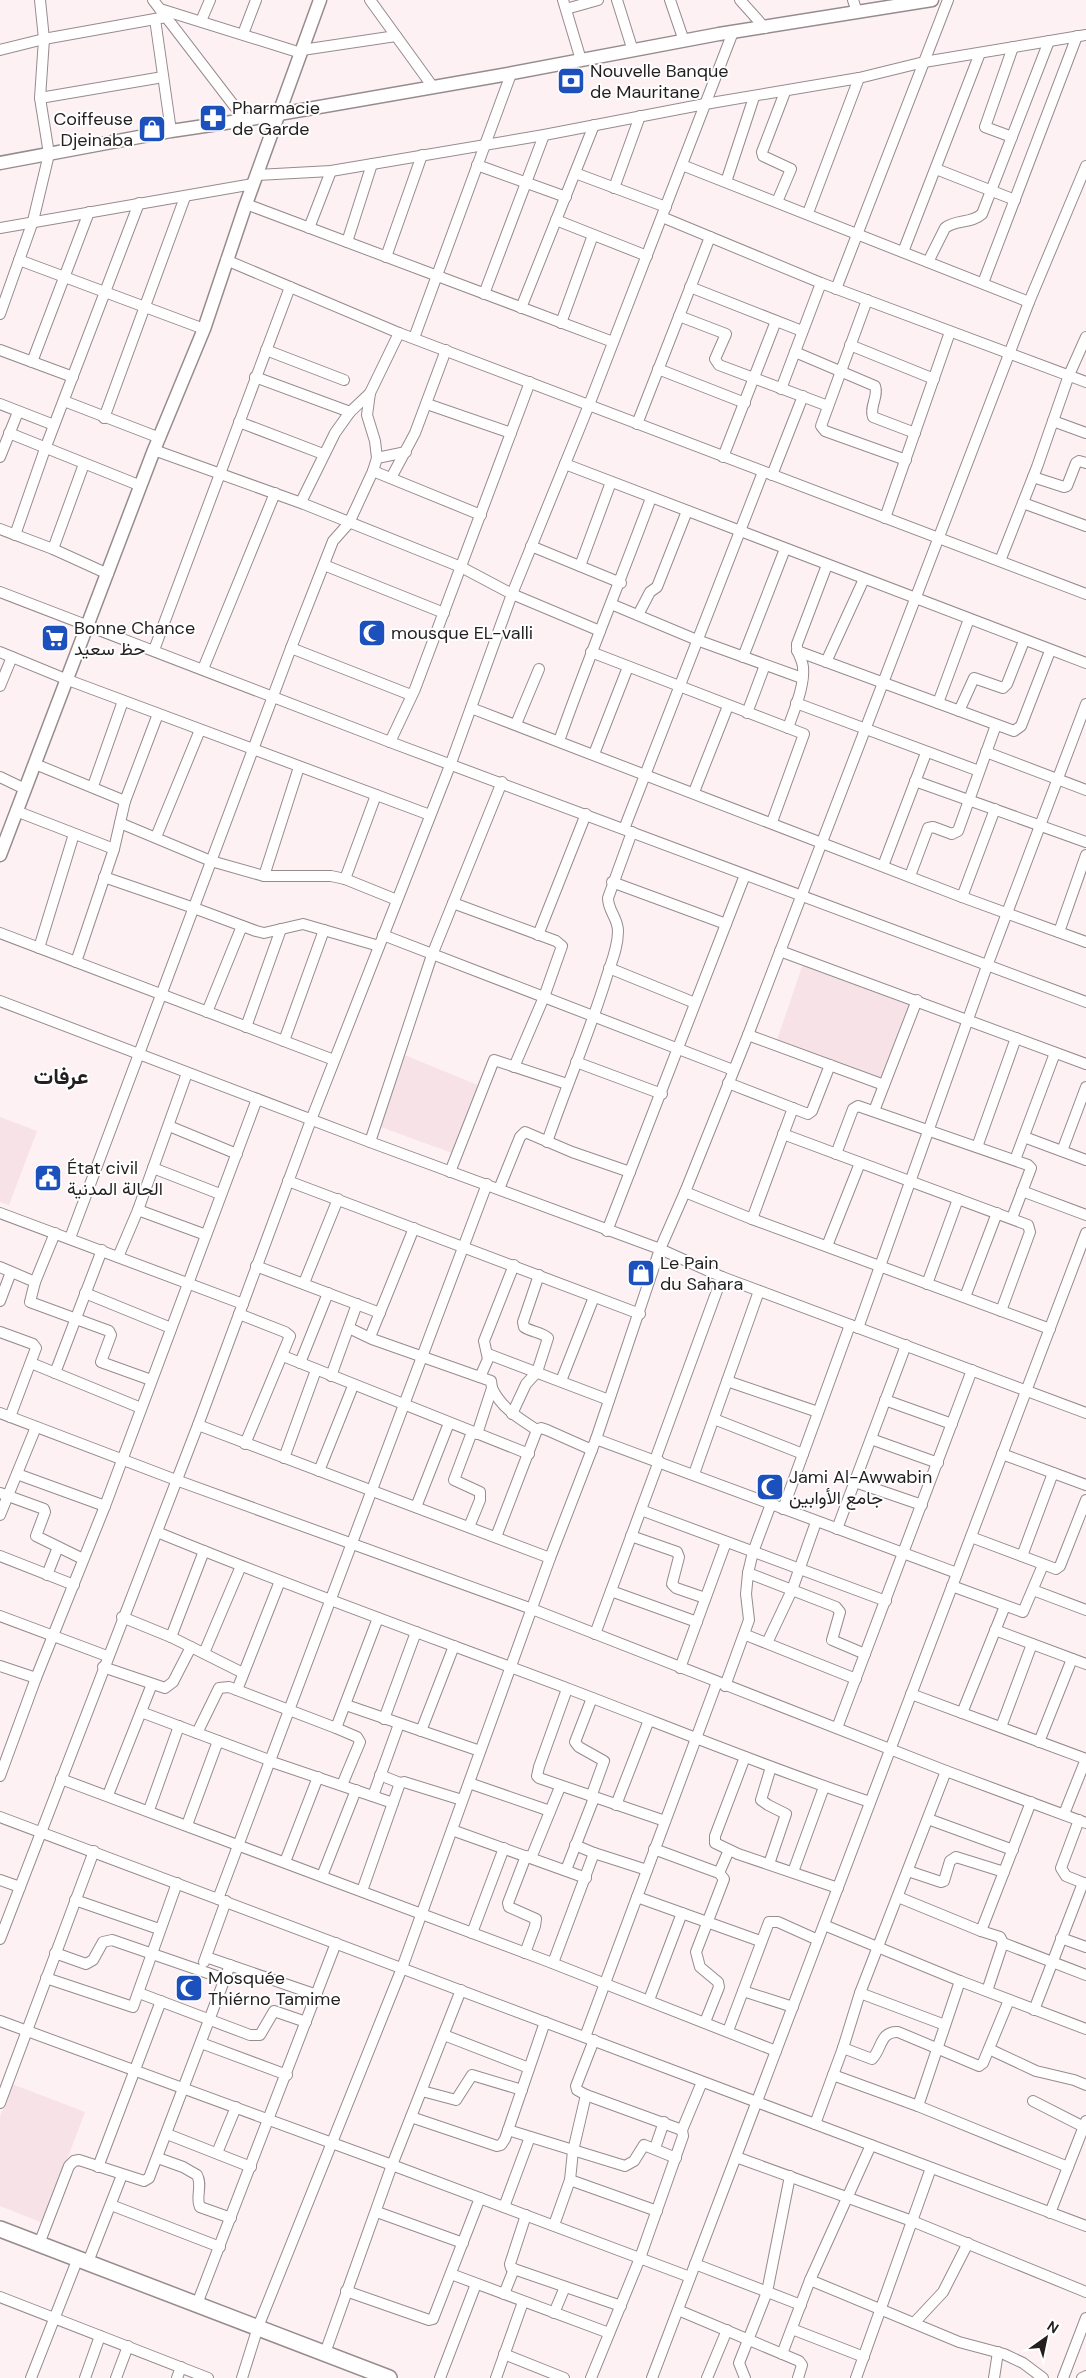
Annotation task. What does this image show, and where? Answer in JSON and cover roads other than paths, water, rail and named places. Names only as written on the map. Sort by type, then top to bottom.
[{"type":"main road","points":[[0,2229],[389,2378]]},
{"type":"street","points":[[0,314],[33,221],[49,154],[40,98],[44,39],[40,0]]},
{"type":"street","points":[[201,21],[210,0]]},
{"type":"street","points":[[243,34],[256,0]]},
{"type":"street","points":[[0,855],[4,835],[35,764],[89,626],[154,450],[204,329],[226,260],[320,0]]},
{"type":"street","points":[[370,0],[433,87]]},
{"type":"street","points":[[581,60],[564,4],[598,0]]},
{"type":"street","points":[[617,0],[633,50]]},
{"type":"street","points":[[670,0],[684,41]]},
{"type":"street","points":[[740,0],[765,28]]},
{"type":"street","points":[[853,0],[857,12]]},
{"type":"street","points":[[0,163],[170,131],[245,120],[511,74],[733,32],[932,0]]},
{"type":"street","points":[[836,289],[948,0]]},
{"type":"street","points":[[155,2],[201,21],[302,51],[396,36]]},
{"type":"street","points":[[155,2],[245,120]]},
{"type":"street","points":[[0,50],[44,39],[166,17]]},
{"type":"street","points":[[155,19],[170,131]]},
{"type":"street","points":[[0,1939],[122,1617],[198,1425],[334,1060],[451,763],[512,594],[614,342],[733,32]]},
{"type":"street","points":[[0,228],[140,203],[186,197],[255,180],[331,171],[544,135],[705,104],[859,78],[924,62],[1082,36]]},
{"type":"street","points":[[983,283],[1082,36]]},
{"type":"street","points":[[928,262],[944,228],[949,225],[975,220],[982,214],[1049,41]]},
{"type":"street","points":[[1012,138],[985,127],[1014,47]]},
{"type":"street","points":[[903,252],[980,53]]},
{"type":"street","points":[[414,338],[511,74]]},
{"type":"street","points":[[40,98],[163,77]]},
{"type":"street","points":[[808,213],[859,78]]},
{"type":"street","points":[[777,202],[791,169],[763,156],[762,152],[785,92]]},
{"type":"street","points":[[726,182],[754,97]]},
{"type":"street","points":[[614,188],[640,116]]},
{"type":"street","points":[[521,308],[594,125]]},
{"type":"street","points":[[484,294],[544,135]]},
{"type":"street","points":[[386,257],[422,155]]},
{"type":"street","points":[[347,242],[372,164]]},
{"type":"street","points":[[477,165],[566,196]]},
{"type":"street","points":[[682,165],[858,232],[1029,302]]},
{"type":"street","points":[[242,2378],[258,2327],[402,1968],[550,1558],[596,1439],[640,1314],[660,1249],[748,1035],[1029,302],[1084,178],[1086,166]]},
{"type":"street","points":[[936,169],[1015,200]]},
{"type":"street","points":[[309,228],[331,171]]},
{"type":"street","points":[[575,173],[666,207]]},
{"type":"street","points":[[104,418],[186,197]]},
{"type":"street","points":[[15,535],[45,448],[140,203]]},
{"type":"street","points":[[246,204],[614,342]]},
{"type":"street","points":[[32,362],[66,277],[89,212]]},
{"type":"street","points":[[662,217],[836,289],[1086,382]]},
{"type":"street","points":[[556,220],[647,256]]},
{"type":"street","points":[[561,323],[593,235]]},
{"type":"street","points":[[637,424],[710,237]]},
{"type":"street","points":[[19,260],[204,329]]},
{"type":"street","points":[[226,260],[399,333],[1086,594]]},
{"type":"street","points":[[781,388],[821,283]]},
{"type":"street","points":[[154,650],[290,287]]},
{"type":"street","points":[[690,288],[802,332]]},
{"type":"street","points":[[867,300],[821,423],[823,429],[906,460]]},
{"type":"street","points":[[679,316],[723,332],[726,338],[716,362],[755,379],[828,406]]},
{"type":"street","points":[[723,457],[776,321]]},
{"type":"street","points":[[884,518],[950,332]]},
{"type":"street","points":[[70,1238],[291,648],[333,541],[349,523],[373,471],[377,458],[375,441],[367,415],[370,393],[399,333]]},
{"type":"street","points":[[1000,561],[1033,477],[1069,375],[1086,336]]},
{"type":"street","points":[[850,345],[934,378]]},
{"type":"street","points":[[0,350],[73,377]]},
{"type":"street","points":[[266,350],[344,380]]},
{"type":"street","points":[[391,478],[406,452],[427,404],[446,350]]},
{"type":"street","points":[[795,352],[875,386],[877,390],[871,413],[873,417],[915,433]]},
{"type":"street","points":[[658,369],[745,403]]},
{"type":"street","points":[[255,377],[350,412]]},
{"type":"street","points":[[390,742],[411,696],[444,613],[530,382]]},
{"type":"street","points":[[301,502],[334,433],[350,412],[370,393]]},
{"type":"street","points":[[547,1142],[567,1084],[594,1016],[617,947],[617,922],[608,906],[612,882],[645,774],[740,531],[803,396]]},
{"type":"street","points":[[64,401],[160,438]]},
{"type":"street","points":[[0,404],[54,425]]},
{"type":"street","points":[[427,404],[511,433]]},
{"type":"street","points":[[0,457],[18,412]]},
{"type":"street","points":[[1053,421],[1086,433]]},
{"type":"street","points":[[239,422],[323,454]]},
{"type":"street","points":[[9,433],[141,486]]},
{"type":"street","points":[[154,450],[301,502],[461,567],[512,594],[600,630]]},
{"type":"street","points":[[377,458],[406,452]]},
{"type":"street","points":[[1033,477],[1064,487],[1067,486],[1076,463],[1079,461],[1086,462]]},
{"type":"street","points":[[53,549],[84,464]]},
{"type":"street","points":[[565,464],[1086,664]]},
{"type":"street","points":[[373,471],[481,515]]},
{"type":"street","points":[[580,566],[611,482]]},
{"type":"street","points":[[203,669],[275,493]]},
{"type":"street","points":[[559,741],[591,652],[621,583],[651,498]]},
{"type":"street","points":[[1023,503],[1086,526]]},
{"type":"street","points":[[638,615],[650,592],[657,587],[687,511]]},
{"type":"street","points":[[0,529],[53,549],[108,574]]},
{"type":"street","points":[[531,546],[621,583]]},
{"type":"street","points":[[743,657],[785,549]]},
{"type":"street","points":[[788,728],[802,678],[803,667],[797,651],[797,644],[827,565]]},
{"type":"street","points":[[324,566],[444,613]]},
{"type":"street","points":[[826,662],[864,579]]},
{"type":"street","points":[[0,592],[390,742],[502,782],[1086,1002]]},
{"type":"street","points":[[611,604],[697,640],[802,678]]},
{"type":"street","points":[[938,703],[969,619]]},
{"type":"street","points":[[959,711],[974,678],[1003,688],[1007,684],[1024,641]]},
{"type":"street","points":[[291,648],[411,696]]},
{"type":"street","points":[[797,651],[1014,731],[1021,726],[1050,651]]},
{"type":"street","points":[[0,652],[123,701],[430,815]]},
{"type":"street","points":[[591,652],[728,706],[802,732],[804,737],[772,822]]},
{"type":"street","points":[[0,686],[12,657]]},
{"type":"street","points":[[747,713],[765,665]]},
{"type":"street","points":[[594,754],[628,667]]},
{"type":"street","points":[[516,724],[539,669]]},
{"type":"street","points":[[93,786],[123,701]]},
{"type":"street","points":[[796,704],[979,771]]},
{"type":"street","points":[[783,1509],[818,1412],[881,1266],[987,966],[1086,704]]},
{"type":"street","points":[[694,792],[728,706]]},
{"type":"street","points":[[471,708],[1086,942]]},
{"type":"street","points":[[76,962],[114,849],[125,801],[158,714]]},
{"type":"street","points":[[910,876],[928,828],[933,827],[952,834],[958,831],[996,725]]},
{"type":"street","points":[[156,837],[200,730]]},
{"type":"street","points":[[986,752],[1086,790]]},
{"type":"street","points":[[883,866],[926,753]]},
{"type":"street","points":[[35,764],[93,786],[125,801]]},
{"type":"street","points":[[264,876],[299,767]]},
{"type":"street","points":[[0,777],[25,789]]},
{"type":"street","points":[[370,1142],[432,955],[502,782]]},
{"type":"street","points":[[915,782],[1086,842]]},
{"type":"street","points":[[345,879],[376,795]]},
{"type":"street","points":[[962,896],[995,809]]},
{"type":"street","points":[[16,811],[114,849]]},
{"type":"street","points":[[538,935],[586,814]]},
{"type":"street","points":[[120,823],[211,861],[264,876],[321,876],[345,879],[397,900]]},
{"type":"street","points":[[39,948],[74,834]]},
{"type":"street","points":[[1059,932],[1086,855]]},
{"type":"street","points":[[607,1232],[662,1094],[694,1003],[745,875]]},
{"type":"street","points":[[104,877],[264,933],[303,924],[379,946]]},
{"type":"street","points":[[612,882],[726,924]]},
{"type":"street","points":[[453,903],[556,941],[562,946],[544,997],[514,1066]]},
{"type":"street","points":[[207,1012],[242,926]]},
{"type":"street","points":[[246,1026],[281,929]]},
{"type":"street","points":[[284,1041],[324,930]]},
{"type":"street","points":[[0,933],[334,1060]]},
{"type":"street","points":[[383,935],[734,1070]]},
{"type":"street","points":[[780,952],[917,1000],[1086,1064]]},
{"type":"street","points":[[609,968],[694,1003]]},
{"type":"street","points":[[874,1111],[917,1000]]},
{"type":"street","points":[[0,1001],[311,1120],[487,1184],[607,1232],[660,1249],[722,1277],[759,1291],[1026,1391],[1086,1411]]},
{"type":"street","points":[[748,1035],[884,1086]]},
{"type":"street","points":[[977,1147],[1016,1038]]},
{"type":"street","points":[[1015,1160],[1055,1053]]},
{"type":"street","points":[[450,1172],[492,1062],[497,1060],[567,1084]]},
{"type":"street","points":[[576,1062],[662,1094]]},
{"type":"street","points":[[728,1083],[810,1113],[830,1065]]},
{"type":"street","points":[[118,1257],[138,1210],[188,1073]]},
{"type":"street","points":[[1062,1150],[1086,1087]]},
{"type":"street","points":[[0,1776],[3,1762],[74,1585],[82,1559],[105,1506],[256,1099]]},
{"type":"street","points":[[836,1154],[855,1106],[1028,1164],[1031,1168],[1012,1218]]},
{"type":"street","points":[[752,1219],[793,1108]]},
{"type":"street","points":[[169,1126],[237,1154]]},
{"type":"street","points":[[499,1189],[522,1134],[529,1132],[547,1142],[630,1172]]},
{"type":"street","points":[[783,1134],[1028,1225],[1030,1232],[1001,1310]]},
{"type":"street","points":[[1024,1137],[1086,1160]]},
{"type":"street","points":[[827,1246],[860,1163]]},
{"type":"street","points":[[153,1168],[220,1194]]},
{"type":"street","points":[[288,1181],[640,1314]]},
{"type":"street","points":[[201,1970],[238,1844],[487,1184]]},
{"type":"street","points":[[1022,1191],[1086,1215]]},
{"type":"street","points":[[685,1192],[752,1219],[1050,1329]]},
{"type":"street","points":[[927,1284],[958,1199]]},
{"type":"street","points":[[304,1283],[338,1200]]},
{"type":"street","points":[[138,1210],[206,1235]]},
{"type":"street","points":[[0,1213],[102,1250],[187,1284],[241,1309],[288,1334],[290,1339],[246,1444]]},
{"type":"street","points":[[965,1298],[997,1213]]},
{"type":"street","points":[[370,1337],[414,1228]]},
{"type":"street","points":[[55,1233],[35,1282],[30,1302],[111,1332],[102,1362],[152,1380]]},
{"type":"street","points":[[652,2378],[1086,1233]]},
{"type":"street","points":[[55,1373],[102,1250]]},
{"type":"street","points":[[480,1377],[488,1354],[484,1341],[514,1265]]},
{"type":"street","points":[[256,1266],[380,1313]]},
{"type":"street","points":[[0,1267],[35,1282]]},
{"type":"street","points":[[0,1301],[11,1272]]},
{"type":"street","points":[[512,1414],[526,1384],[537,1372],[548,1338],[529,1331],[524,1327],[523,1322],[539,1275]]},
{"type":"street","points":[[595,1634],[641,1510],[722,1277]]},
{"type":"street","points":[[694,1474],[759,1291]]},
{"type":"street","points":[[85,1293],[171,1328]]},
{"type":"street","points":[[300,1363],[328,1293]]},
{"type":"street","points":[[561,1381],[594,1297]]},
{"type":"street","points":[[331,1376],[357,1304]]},
{"type":"street","points":[[349,1328],[491,1381],[496,1395],[512,1414],[537,1430],[541,1428],[547,1430],[592,1450]]},
{"type":"street","points":[[0,1332],[36,1345],[31,1363],[5,1415],[176,1480],[532,1609],[946,1771],[1083,1822],[1062,1868],[1066,1876],[1084,1883],[1034,2010]]},
{"type":"street","points":[[837,1529],[906,1345]]},
{"type":"street","points":[[488,1354],[609,1400]]},
{"type":"street","points":[[283,1356],[353,1386],[529,1454]]},
{"type":"street","points":[[31,1363],[141,1408]]},
{"type":"street","points":[[284,1458],[316,1370]]},
{"type":"street","points":[[837,1728],[972,1370]]},
{"type":"street","points":[[727,1381],[818,1412]]},
{"type":"street","points":[[319,1471],[353,1386]]},
{"type":"street","points":[[469,1527],[480,1500],[480,1492],[454,1480],[492,1388]]},
{"type":"street","points":[[885,1400],[952,1424]]},
{"type":"street","points":[[714,1419],[802,1454]]},
{"type":"street","points":[[416,1507],[449,1423]]},
{"type":"street","points":[[198,1425],[550,1558]]},
{"type":"street","points":[[0,1515],[4,1494],[17,1474],[36,1427]]},
{"type":"street","points":[[496,1537],[537,1430]]},
{"type":"street","points":[[596,1439],[957,1573]]},
{"type":"street","points":[[871,1439],[938,1463]]},
{"type":"street","points":[[1002,1454],[1086,1485]]},
{"type":"street","points":[[1022,1556],[1053,1472]]},
{"type":"street","points":[[17,1474],[105,1506]]},
{"type":"street","points":[[855,1482],[922,1505]]},
{"type":"street","points":[[4,1494],[44,1509],[45,1512],[36,1536],[82,1559]]},
{"type":"street","points":[[971,1537],[1056,1569],[1060,1566],[1086,1500]]},
{"type":"street","points":[[682,2130],[586,2095],[577,2090],[576,2086],[604,1984],[654,1849],[696,1738],[746,1635],[750,1620],[746,1594],[748,1573],[753,1552],[771,1504]]},
{"type":"street","points":[[641,1510],[886,1601]]},
{"type":"street","points":[[767,1644],[792,1590],[816,1522]]},
{"type":"street","points":[[156,1532],[330,1601],[567,1688],[824,1787],[870,1802]]},
{"type":"street","points":[[631,1536],[677,1552],[679,1557],[672,1584],[676,1588],[706,1598]]},
{"type":"street","points":[[680,1668],[726,1542]]},
{"type":"street","points":[[48,1575],[58,1547]]},
{"type":"street","points":[[171,1637],[204,1551]]},
{"type":"street","points":[[0,1556],[74,1585]]},
{"type":"street","points":[[952,1586],[1021,1612],[1025,1611],[1043,1565]]},
{"type":"street","points":[[204,1653],[241,1566]]},
{"type":"street","points":[[748,1573],[836,1607],[840,1612],[832,1640],[865,1654]]},
{"type":"street","points":[[237,1690],[280,1581]]},
{"type":"street","points":[[611,1590],[697,1622]]},
{"type":"street","points":[[1034,1590],[1086,1608]]},
{"type":"street","points":[[962,1712],[1005,1606]]},
{"type":"street","points":[[0,1616],[107,1656]]},
{"type":"street","points":[[122,1617],[171,1637],[243,1673]]},
{"type":"street","points":[[336,1728],[378,1618]]},
{"type":"street","points":[[995,1630],[1086,1664]]},
{"type":"street","points":[[384,1719],[416,1632]]},
{"type":"street","points":[[746,1635],[856,1679]]},
{"type":"street","points":[[1001,1727],[1032,1644]]},
{"type":"street","points":[[421,1731],[454,1646]]},
{"type":"street","points":[[103,1667],[165,1688],[170,1686],[191,1647]]},
{"type":"street","points":[[1040,1742],[1072,1659]]},
{"type":"street","points":[[0,1666],[36,1678]]},
{"type":"street","points":[[108,1795],[152,1684]]},
{"type":"street","points":[[197,1733],[218,1688],[229,1687],[357,1736],[360,1742],[342,1785]]},
{"type":"street","points":[[567,1688],[537,1776],[542,1781],[665,1821]]},
{"type":"street","points":[[912,1694],[1086,1759],[1064,1814]]},
{"type":"street","points":[[566,1870],[604,1761],[579,1747],[575,1742],[592,1698]]},
{"type":"street","points":[[346,1705],[480,1751]]},
{"type":"street","points":[[141,1712],[269,1761],[393,1804]]},
{"type":"street","points":[[616,1804],[649,1720]]},
{"type":"street","points":[[373,1796],[399,1724]]},
{"type":"street","points":[[149,1810],[179,1726]]},
{"type":"street","points":[[187,1824],[218,1741]]},
{"type":"street","points":[[745,1757],[714,1840],[718,1845],[729,1850],[838,1888]]},
{"type":"street","points":[[769,1864],[786,1814],[768,1806],[761,1800],[771,1767]]},
{"type":"street","points":[[815,2124],[843,2048],[860,1993],[946,1771]]},
{"type":"street","points":[[380,1775],[400,1783],[404,1782],[462,1800]]},
{"type":"street","points":[[285,1862],[318,1777]]},
{"type":"street","points":[[61,1779],[187,1824],[553,1963],[776,2051]]},
{"type":"street","points":[[362,1891],[400,1783]]},
{"type":"street","points":[[469,1783],[550,1812]]},
{"type":"street","points":[[526,1953],[536,1919],[509,1907],[508,1903],[560,1786]]},
{"type":"street","points":[[793,1872],[824,1787]]},
{"type":"street","points":[[322,1876],[356,1790]]},
{"type":"street","points":[[981,1931],[1031,1802]]},
{"type":"street","points":[[0,1817],[1086,2226]]},
{"type":"street","points":[[928,1819],[1013,1850]]},
{"type":"street","points":[[452,1830],[586,1878]]},
{"type":"street","points":[[575,1845],[647,1870]]},
{"type":"street","points":[[472,1933],[504,1848]]},
{"type":"street","points":[[654,1849],[719,1873],[724,1878],[696,1956],[700,1967],[718,1982],[719,1987],[705,2022]]},
{"type":"street","points":[[719,1873],[729,1850]]},
{"type":"street","points":[[0,2103],[94,1851]]},
{"type":"street","points":[[553,1963],[594,1853]]},
{"type":"street","points":[[908,1871],[941,1882],[944,1881],[950,1861],[956,1857],[1004,1872]]},
{"type":"street","points":[[0,1880],[20,1887]]},
{"type":"street","points":[[46,1978],[130,2008],[136,2004],[159,1929],[177,1883]]},
{"type":"street","points":[[637,1897],[760,1942]]},
{"type":"street","points":[[898,1897],[1000,1937],[1003,1944],[987,1991]]},
{"type":"street","points":[[75,1900],[159,1929]]},
{"type":"street","points":[[648,2000],[682,1913]]},
{"type":"street","points":[[728,2031],[766,1926],[773,1920],[818,1940]]},
{"type":"street","points":[[824,1925],[960,1981],[1086,2029]]},
{"type":"street","points":[[1062,1938],[1086,1947]]},
{"type":"street","points":[[55,1953],[86,1964],[93,1960],[103,1942],[112,1940],[225,1979]]},
{"type":"street","points":[[198,2304],[270,2120],[336,1943]]},
{"type":"street","points":[[1003,1944],[1086,1975]]},
{"type":"street","points":[[206,1957],[317,1995]]},
{"type":"street","points":[[40,2244],[72,2162],[79,2160],[146,2181],[158,2158],[230,1965]]},
{"type":"street","points":[[918,2106],[960,1981]]},
{"type":"street","points":[[325,2354],[392,2165],[462,1990]]},
{"type":"street","points":[[743,1991],[793,2007]]},
{"type":"street","points":[[860,1993],[945,2025]]},
{"type":"street","points":[[139,1994],[258,2036],[274,2011],[306,2022]]},
{"type":"street","points":[[843,2048],[872,2059],[883,2038],[894,2032],[978,2066],[983,2063],[1009,2000]]},
{"type":"street","points":[[98,2167],[161,2001]]},
{"type":"street","points":[[0,2021],[690,2277]]},
{"type":"street","points":[[411,2117],[497,2146],[503,2143],[545,2022]]},
{"type":"street","points":[[444,2035],[529,2068]]},
{"type":"street","points":[[201,2043],[287,2075]]},
{"type":"street","points":[[989,2048],[1036,2070],[1074,2080],[1086,2086]]},
{"type":"street","points":[[422,2091],[456,2100],[472,2075],[522,2090]]},
{"type":"street","points":[[833,2075],[918,2106],[1068,2167]]},
{"type":"street","points":[[591,2378],[640,2258],[676,2158],[683,2136],[682,2130],[702,2082]]},
{"type":"street","points":[[554,2225],[570,2180],[573,2151],[586,2095]]},
{"type":"street","points":[[1033,2101],[1085,2124],[1050,2213]]},
{"type":"street","points":[[217,2153],[236,2107]]},
{"type":"street","points":[[655,2148],[664,2122]]},
{"type":"street","points":[[508,2130],[625,2166],[634,2161],[644,2145],[676,2158]]},
{"type":"street","points":[[167,2134],[252,2167]]},
{"type":"street","points":[[504,2207],[530,2137]]},
{"type":"street","points":[[782,2354],[810,2280],[871,2145]]},
{"type":"street","points":[[736,2157],[912,2221],[1086,2292]]},
{"type":"street","points":[[158,2158],[183,2167],[197,2175],[200,2186],[198,2200],[200,2207],[231,2218]]},
{"type":"street","points":[[856,2378],[931,2168]]},
{"type":"street","points":[[31,2378],[54,2317],[111,2205],[122,2175]]},
{"type":"street","points":[[744,2378],[739,2363],[767,2292],[790,2176]]},
{"type":"street","points":[[570,2180],[657,2211]]},
{"type":"street","points":[[346,2291],[431,2320],[436,2315],[480,2198]]},
{"type":"street","points":[[111,2205],[220,2248]]},
{"type":"street","points":[[376,2212],[463,2243]]},
{"type":"street","points":[[526,2215],[510,2264],[514,2270],[621,2306]]},
{"type":"street","points":[[914,2323],[943,2292],[968,2243]]},
{"type":"street","points":[[695,2264],[801,2305]]},
{"type":"street","points":[[504,2294],[514,2270]]},
{"type":"street","points":[[451,2274],[609,2333]]},
{"type":"street","points":[[810,2280],[959,2342],[998,2352],[1023,2363],[1043,2378]]},
{"type":"street","points":[[440,2378],[476,2284]]},
{"type":"street","points":[[554,2313],[565,2287]]},
{"type":"street","points":[[1,2300],[54,2317],[208,2378]]},
{"type":"street","points":[[496,2378],[523,2302]]},
{"type":"street","points":[[678,2310],[800,2363],[802,2368],[798,2378]]},
{"type":"street","points":[[1063,2378],[1086,2318]]},
{"type":"street","points":[[792,2329],[864,2356]]},
{"type":"street","points":[[707,2378],[726,2330]]},
{"type":"street","points":[[85,2378],[100,2336]]},
{"type":"street","points":[[116,2378],[128,2346]]},
{"type":"street","points":[[994,2378],[998,2352]]},
{"type":"street","points":[[504,2354],[564,2378]]},
{"type":"street","points":[[177,2378],[181,2368]]},
{"type":"street","points":[[1082,2378],[1086,2376]]},
{"type":"place","name":"Nouvelle Banque de Mauritane","points":[[571,81]]},
{"type":"place","name":"Pharmacie de Garde","points":[[213,118]]},
{"type":"place","name":"Coiffeuse Djeinaba","points":[[152,129]]},
{"type":"place","name":"mousque EL-valli","points":[[372,633]]},
{"type":"place","name":"Bonne Chance حظ سعيد","points":[[55,638]]},
{"type":"place","name":"État civil الحالة المدنية","points":[[48,1178]]},
{"type":"place","name":"Le Pain du Sahara","points":[[641,1273]]},
{"type":"place","name":"Jami Al-Awwabin جامع الأوابين","points":[[770,1487]]},
{"type":"place","name":"Mosquée Thiérno Tamime","points":[[189,1988]]},
{"type":"district","name":"عرفات","points":[[61,1076]]}]
